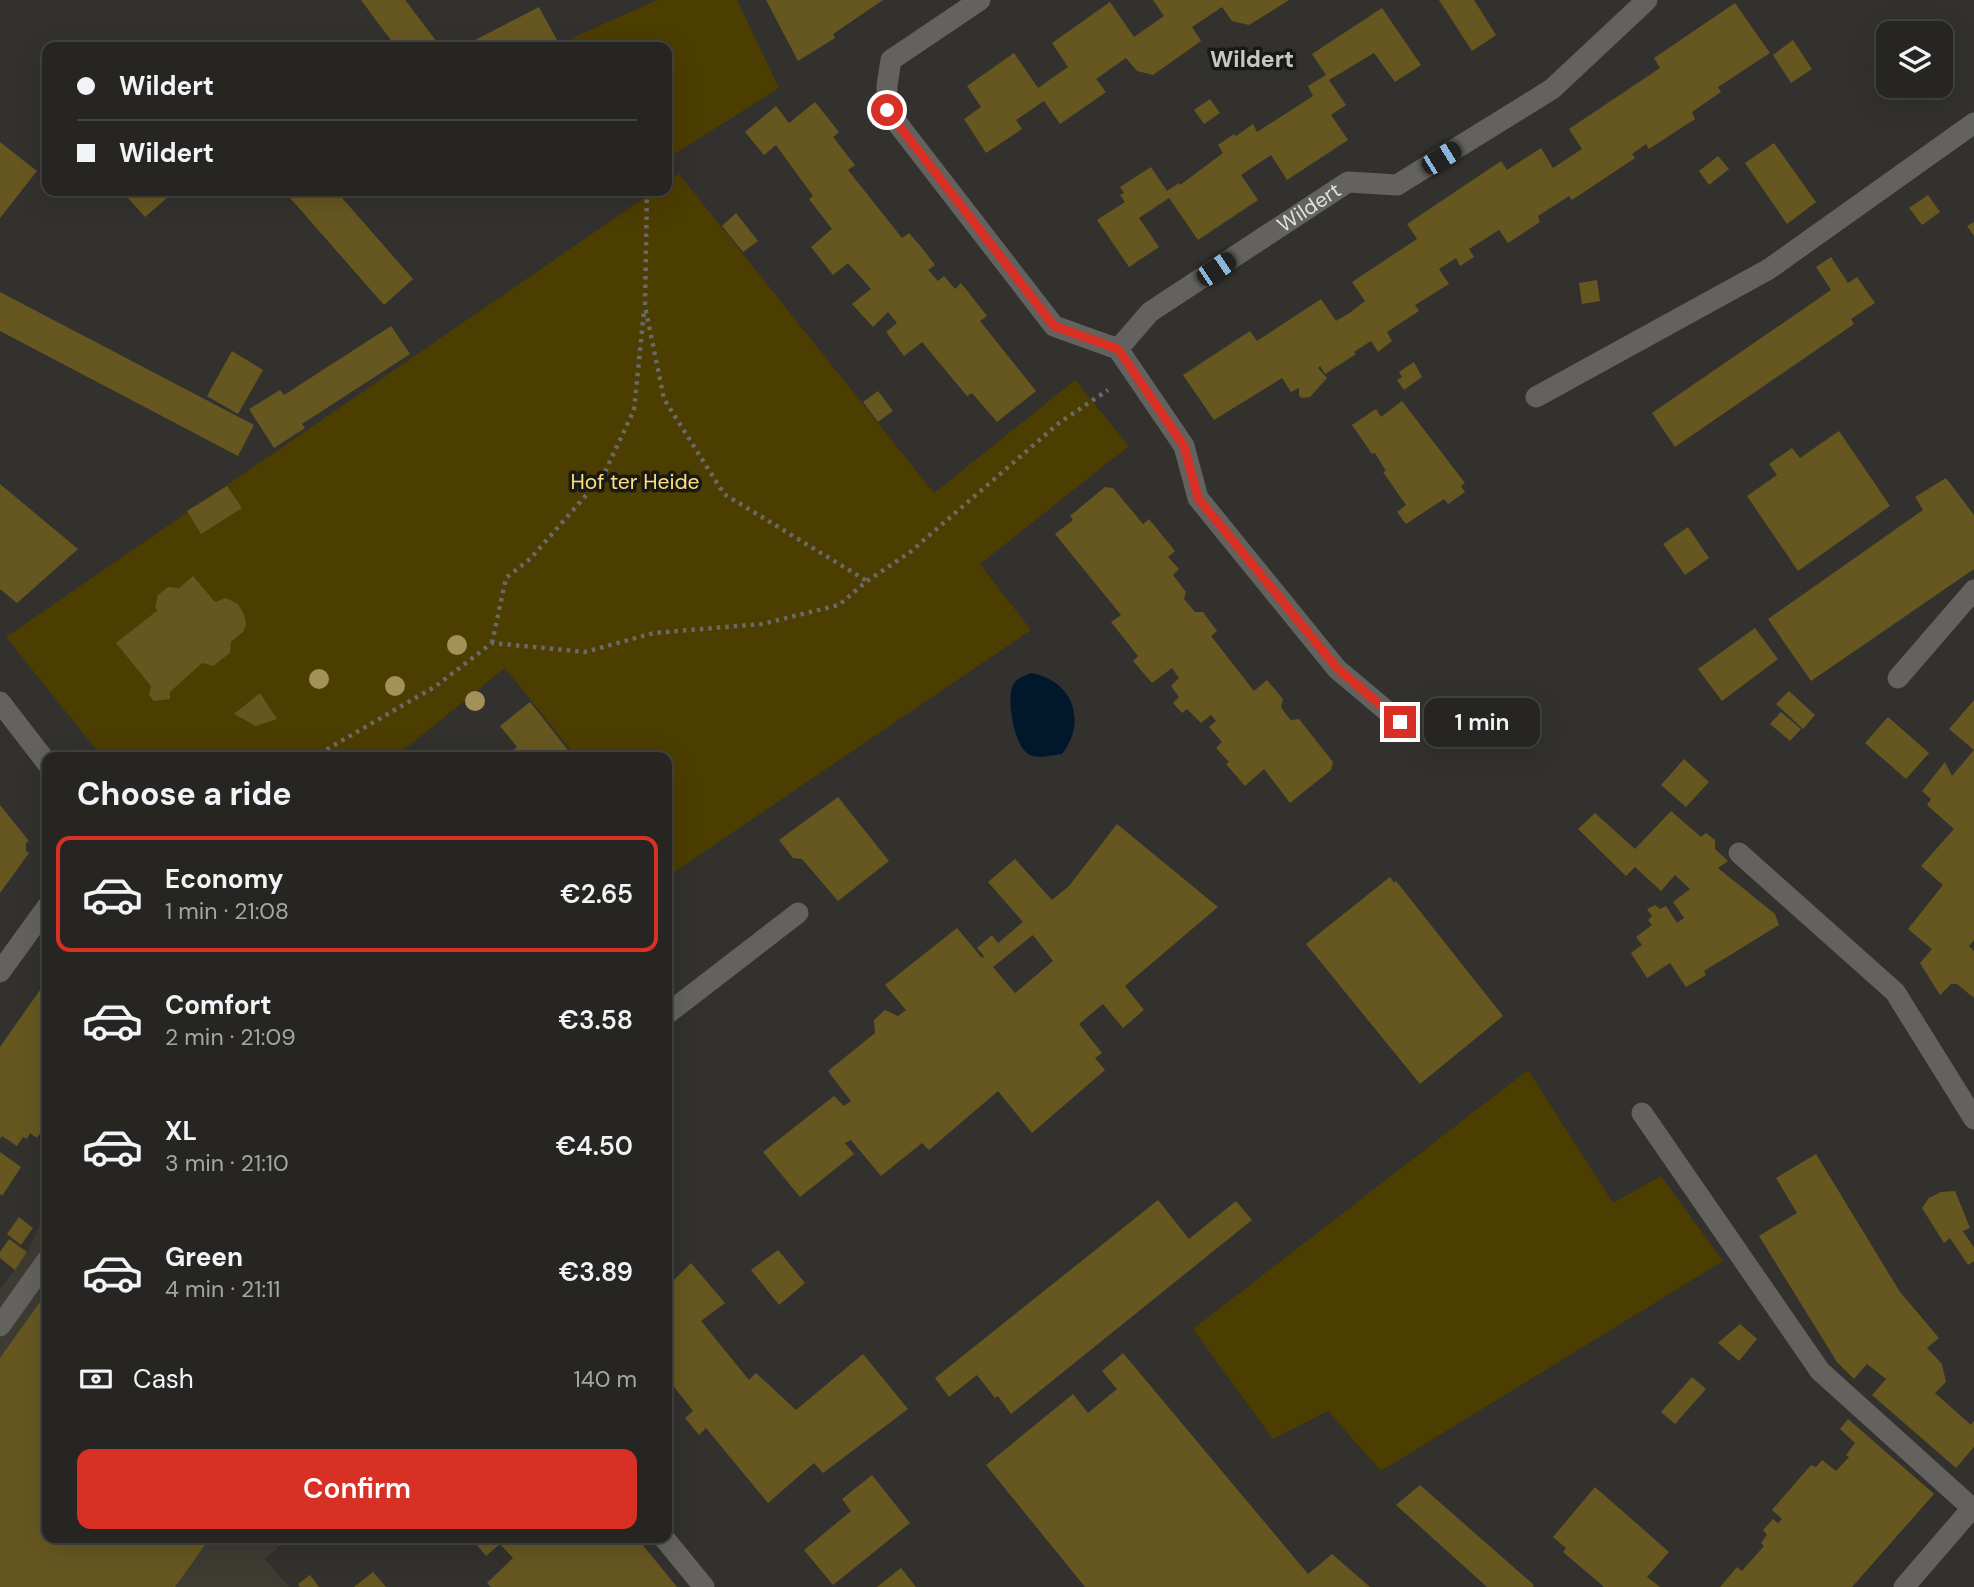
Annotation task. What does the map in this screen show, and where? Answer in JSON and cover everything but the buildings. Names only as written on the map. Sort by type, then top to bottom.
[{"type":"street","points":[[980,0],[891,60],[887,110],[1054,326],[1118,349],[1184,446],[1198,498],[1337,668],[1400,722]]},
{"type":"street","name":"Wildert","points":[[1118,349],[1150,312],[1348,182],[1397,186],[1552,89],[1647,0]]},
{"type":"street","points":[[1536,397],[1769,269],[1974,123]]},
{"type":"street","points":[[1898,678],[1974,590]]},
{"type":"street","points":[[0,702],[42,757]]},
{"type":"street","points":[[1739,853],[1895,992],[1974,1119]]},
{"type":"street","points":[[672,1010],[799,913]]},
{"type":"street","points":[[0,972],[42,914]]},
{"type":"street","points":[[1642,1113],[1820,1371],[1973,1507],[1904,1587]]},
{"type":"street","points":[[0,1326],[42,1267]]},
{"type":"street","points":[[668,1543],[704,1587]]},
{"type":"path","points":[[322,752],[436,686],[492,643],[506,578],[530,559],[603,476],[634,411],[645,306],[647,196]]},
{"type":"path","points":[[645,306],[664,399],[724,494],[867,581]]},
{"type":"path","points":[[492,643],[585,652],[654,633],[762,624],[839,605],[867,581],[909,553],[1059,423],[1134,372]]},
{"type":"shaded area","points":[[42,1220],[42,1543],[283,1543],[265,1559],[289,1587],[0,1587],[0,1290],[27,1253]]},
{"type":"green space","points":[[657,0],[737,0],[779,88],[676,153],[672,153],[672,42],[574,42],[572,38]]},
{"type":"green space","name":"Hof ter Heide","points":[[679,174],[934,493],[1075,380],[1129,446],[980,564],[1031,630],[672,874],[672,752],[572,752],[505,668],[401,752],[98,752],[6,637],[647,196],[672,196],[672,179]]},
{"type":"green space","points":[[1528,1070],[1613,1203],[1661,1176],[1723,1261],[1381,1471],[1328,1411],[1273,1439],[1193,1329]]},
{"type":"water","points":[[1031,673],[1057,684],[1072,704],[1074,728],[1062,754],[1041,757],[1030,755],[1024,751],[1016,733],[1011,711],[1011,692],[1017,681]]},
{"type":"district","name":"Wildert","points":[[1252,59]]},
{"type":"route","points":[[887,110],[1054,326],[1118,349],[1184,446],[1198,498],[1337,668],[1400,722]]}]
